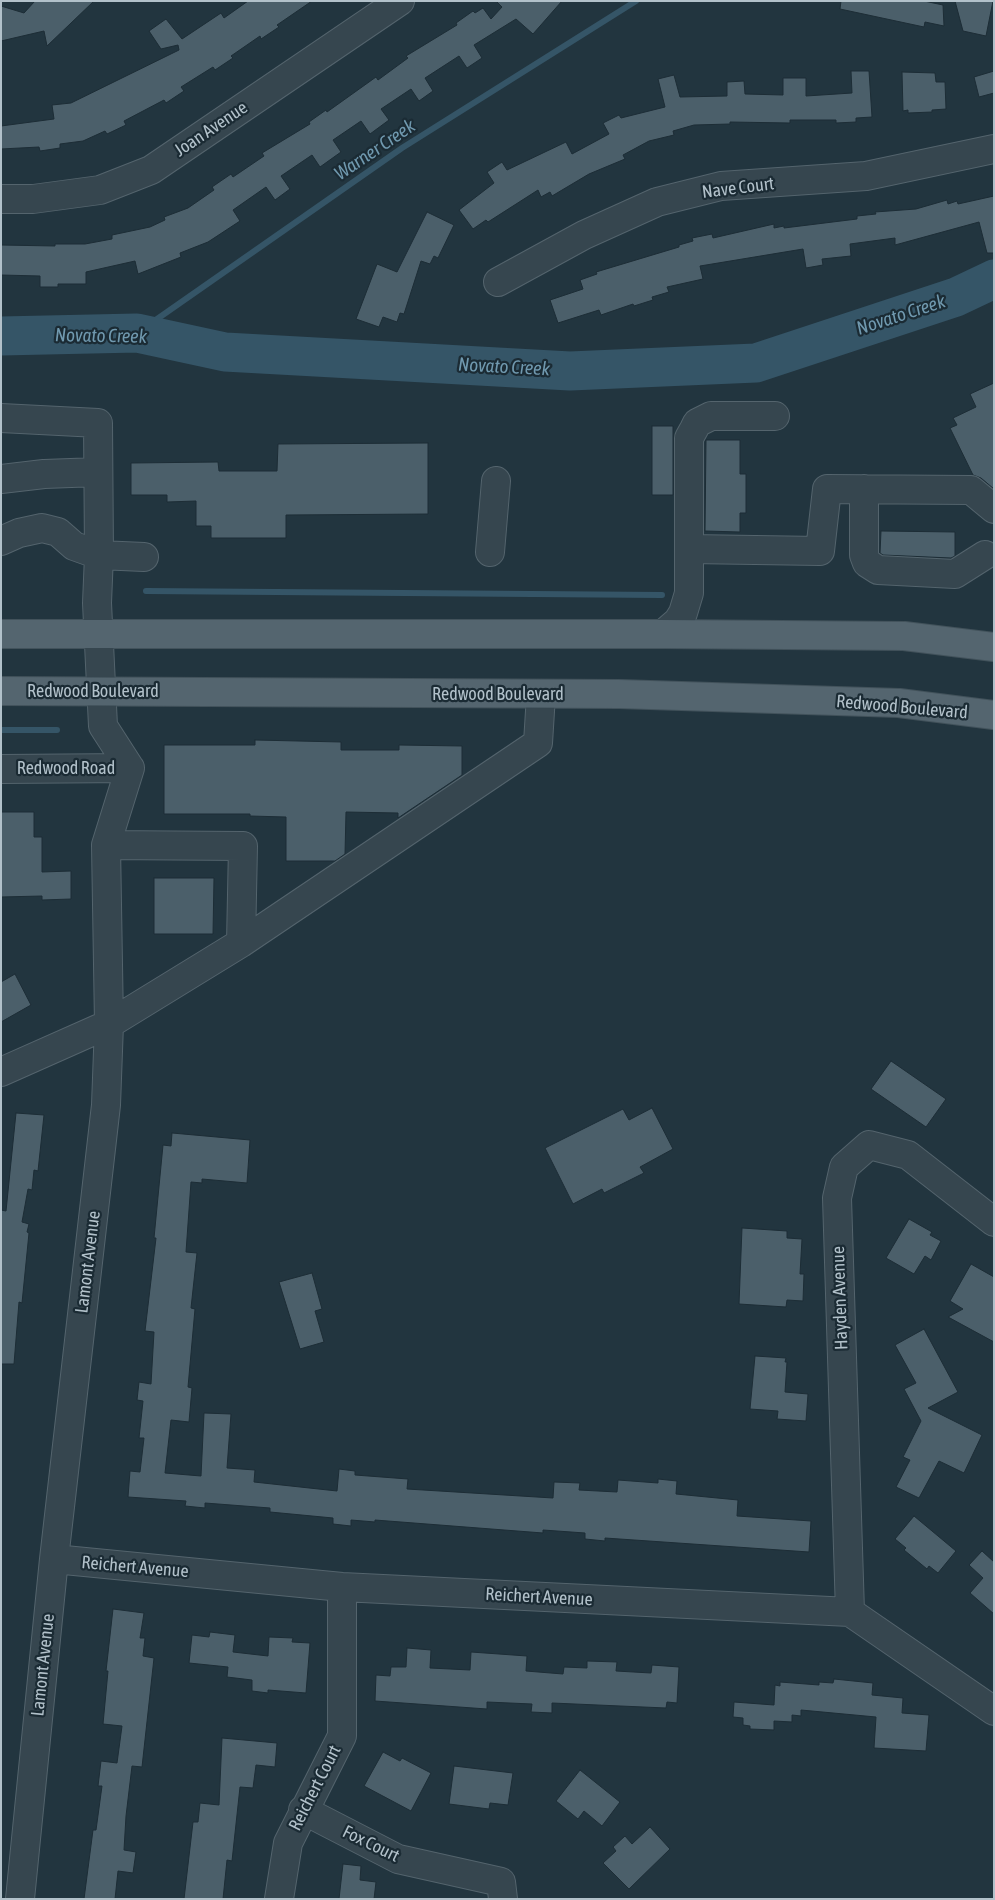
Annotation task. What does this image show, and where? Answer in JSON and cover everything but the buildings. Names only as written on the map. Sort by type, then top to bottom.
[{"type":"main road","points":[[1,634],[904,636],[994,646]]},
{"type":"main road","name":"Redwood Boulevard","points":[[1,691],[619,694],[899,703],[994,715]]},
{"type":"street","name":"Joan Avenue","points":[[1,199],[33,199],[100,190],[151,170],[400,1]]},
{"type":"street","name":"Nave Court","points":[[498,282],[584,234],[657,202],[721,186],[866,176],[994,149]]},
{"type":"street","points":[[662,634],[678,621],[684,613],[689,593],[689,438],[697,423],[711,416],[775,416]]},
{"type":"street","points":[[1,418],[98,423],[98,634],[103,726],[130,768]]},
{"type":"street","points":[[1,479],[44,474],[98,472]]},
{"type":"street","points":[[490,552],[496,481]]},
{"type":"street","points":[[690,549],[820,551],[827,490],[971,490],[994,509]]},
{"type":"street","points":[[864,490],[864,554],[867,563],[878,570],[955,574],[985,555]]},
{"type":"street","points":[[1,541],[19,533],[42,528],[58,532],[74,546],[99,556],[144,558]]},
{"type":"street","points":[[1,1072],[109,1024],[241,943],[538,743],[541,695]]},
{"type":"street","name":"Redwood Road","points":[[1,769],[130,768]]},
{"type":"street","name":"Lamont Avenue","points":[[20,1899],[54,1559],[106,1105],[109,1024],[106,845],[130,768]]},
{"type":"street","points":[[106,845],[243,846],[241,943]]},
{"type":"street","name":"Hayden Avenue","points":[[850,1612],[837,1198],[844,1167],[869,1144],[908,1155],[994,1222]]},
{"type":"street","name":"Reichert Avenue","points":[[54,1559],[342,1587],[850,1612]]},
{"type":"street","name":"Reichert Court","points":[[279,1899],[288,1843],[342,1736],[342,1587]]},
{"type":"street","points":[[850,1612],[994,1711]]},
{"type":"street","name":"Fox Court","points":[[303,1810],[398,1860],[502,1890]]},
{"type":"waterway","name":"Warner Creek","points":[[137,333],[402,148],[636,1]]},
{"type":"waterway","name":"Novato Creek","points":[[1,336],[137,333],[225,352],[570,371],[756,363],[956,297],[994,279]]},
{"type":"waterway","points":[[146,591],[662,595]]},
{"type":"waterway","points":[[1,730],[57,730]]}]
